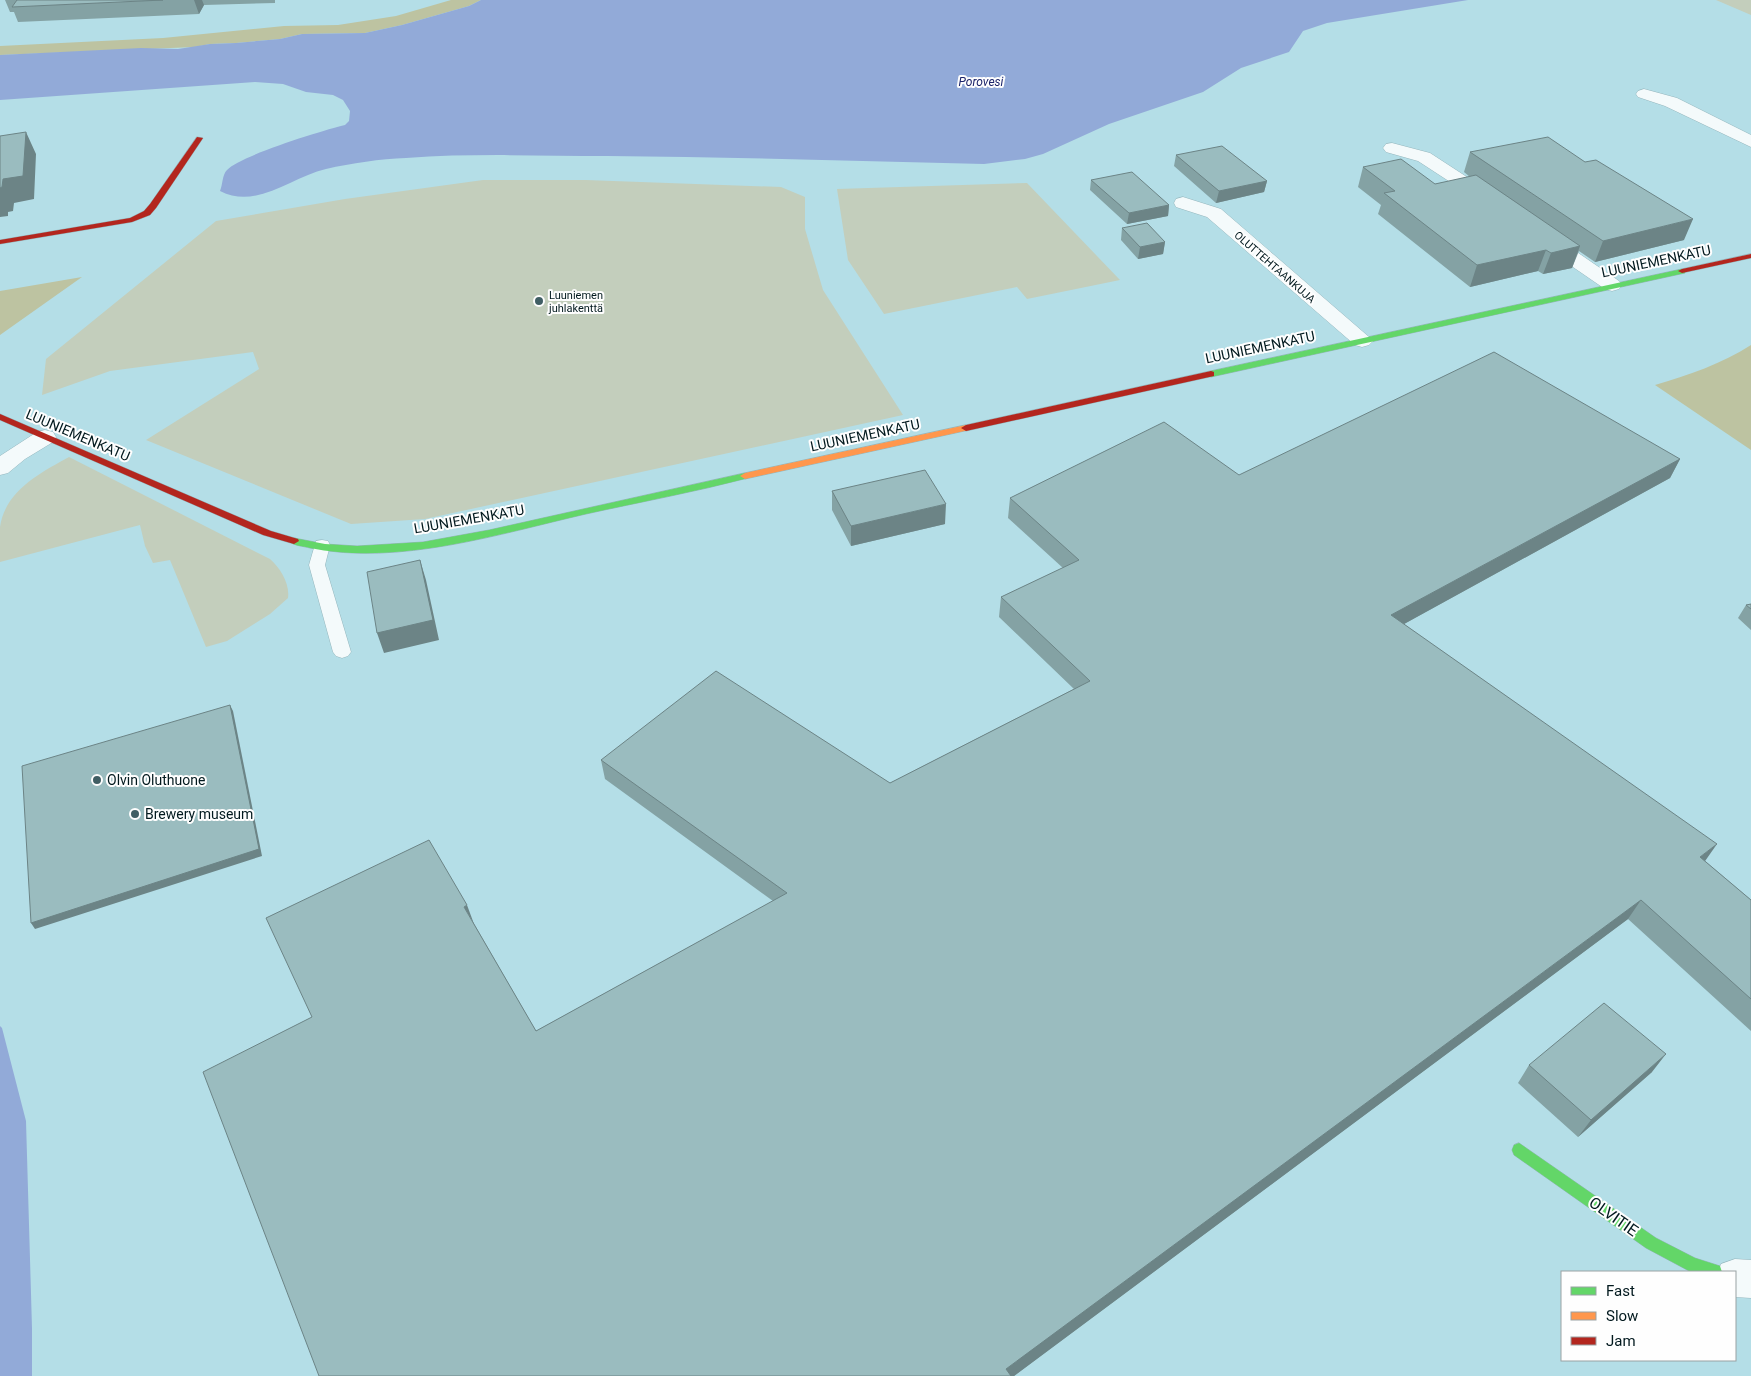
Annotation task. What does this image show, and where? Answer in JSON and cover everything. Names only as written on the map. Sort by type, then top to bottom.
[{"type":"street","points":[[1644,94],[1671,102],[1751,142]]},
{"type":"street","points":[[0,242],[132,220],[147,213],[199,138]]},
{"type":"street","points":[[1392,148],[1424,157],[1504,210]]},
{"type":"street","name":"OLUTTEHTAANKUJA","points":[[1183,203],[1214,213],[1362,341]]},
{"type":"street","points":[[1528,227],[1612,286]]},
{"type":"street","name":"LUUNIEMENKATU","points":[[0,417],[267,533],[322,545],[365,548],[420,544],[463,538],[1751,256]]},
{"type":"street","points":[[0,468],[17,454],[45,437]]},
{"type":"street","name":"OLVITIE","points":[[1519,1150],[1651,1243],[1692,1265],[1711,1271]]},
{"type":"street","points":[[1736,1278],[1751,1279]]},
{"type":"lane","points":[[322,545],[316,565],[342,652]]},
{"type":"green space","points":[[451,0],[481,0],[469,6],[402,25],[365,33],[302,34],[280,39],[210,44],[195,47],[0,55],[0,46],[163,38],[284,26],[338,25],[396,16]]},
{"type":"green space","points":[[1716,0],[1751,0],[1751,15]]},
{"type":"green space","points":[[483,180],[586,180],[781,187],[805,197],[805,229],[823,290],[903,415],[425,519],[351,524],[146,440],[259,369],[253,352],[110,371],[42,395],[46,359],[216,221],[345,199]]},
{"type":"green space","points":[[1027,183],[1120,280],[1027,299],[1017,287],[884,314],[848,260],[837,189]]},
{"type":"green space","points":[[82,277],[0,335],[0,291]]},
{"type":"green space","points":[[1751,345],[1751,450],[1655,385],[1717,363]]},
{"type":"green space","points":[[69,457],[270,559],[284,576],[288,598],[270,614],[227,641],[206,647],[170,560],[153,563],[145,546],[140,525],[0,562],[0,527],[3,514],[9,503],[26,484]]},
{"type":"water","name":"Porovesi","points":[[481,0],[1468,0],[1327,23],[1303,31],[1289,52],[1241,68],[1203,92],[1109,124],[1043,154],[1025,159],[984,164],[749,158],[431,156],[376,160],[326,169],[274,190],[247,197],[234,196],[220,191],[224,174],[227,170],[235,164],[264,151],[345,125],[349,121],[350,111],[343,100],[333,95],[306,92],[283,84],[255,82],[0,100],[0,55],[141,48],[178,49],[210,44],[280,39],[302,34],[365,33],[402,25],[469,6]]},
{"type":"water","points":[[0,1026],[26,1121],[32,1376],[0,1376]]},
{"type":"building","points":[[17,0],[163,0],[12,7]]},
{"type":"building","points":[[26,132],[23,176],[3,179],[2,187],[0,188],[0,136]]},
{"type":"building","points":[[1548,137],[1585,162],[1596,160],[1693,219],[1603,241],[1470,152]]},
{"type":"building","points":[[1222,146],[1267,181],[1219,191],[1176,155]]},
{"type":"building","points":[[1401,159],[1435,184],[1476,175],[1580,246],[1551,253],[1546,250],[1477,265],[1384,193],[1395,191],[1363,167]]},
{"type":"building","points":[[1132,172],[1169,205],[1129,213],[1091,180]]},
{"type":"building","points":[[1147,223],[1165,242],[1140,247],[1122,228]]},
{"type":"building","points":[[1494,352],[1680,459],[1391,615],[1717,844],[1700,857],[1751,900],[1751,999],[1641,900],[1006,1369],[1011,1376],[319,1376],[203,1072],[312,1017],[266,918],[429,840],[467,905],[464,907],[536,1031],[787,893],[601,760],[716,671],[890,783],[1090,681],[1001,597],[1079,560],[1010,498],[1164,422],[1239,475]]},
{"type":"building","points":[[925,470],[946,504],[851,526],[832,491]]},
{"type":"building","points":[[420,560],[433,620],[377,633],[367,572]]},
{"type":"building","points":[[230,705],[259,849],[31,923],[22,766]]},
{"type":"building","points":[[1604,1003],[1666,1054],[1591,1120],[1529,1065]]},
{"type":"traffic: fast","points":[[1211,374],[1682,271]]},
{"type":"traffic: fast","points":[[294,541],[325,547],[357,550],[423,545],[489,533],[745,476]]},
{"type":"traffic: fast","points":[[1519,1150],[1651,1243],[1692,1265],[1711,1271]]},
{"type":"traffic: slow","points":[[745,476],[966,428]]},
{"type":"traffic: jam","points":[[0,242],[132,220],[147,213],[199,138]]},
{"type":"traffic: jam","points":[[1682,271],[1751,256]]},
{"type":"traffic: jam","points":[[966,428],[1211,374]]},
{"type":"traffic: jam","points":[[0,417],[267,533],[294,541]]},
{"type":"place","name":"Luuniemen juhlakenttä","points":[[539,301]]},
{"type":"place","name":"Olvin Oluthuone","points":[[97,780]]},
{"type":"place","name":"Brewery museum","points":[[135,814]]}]
